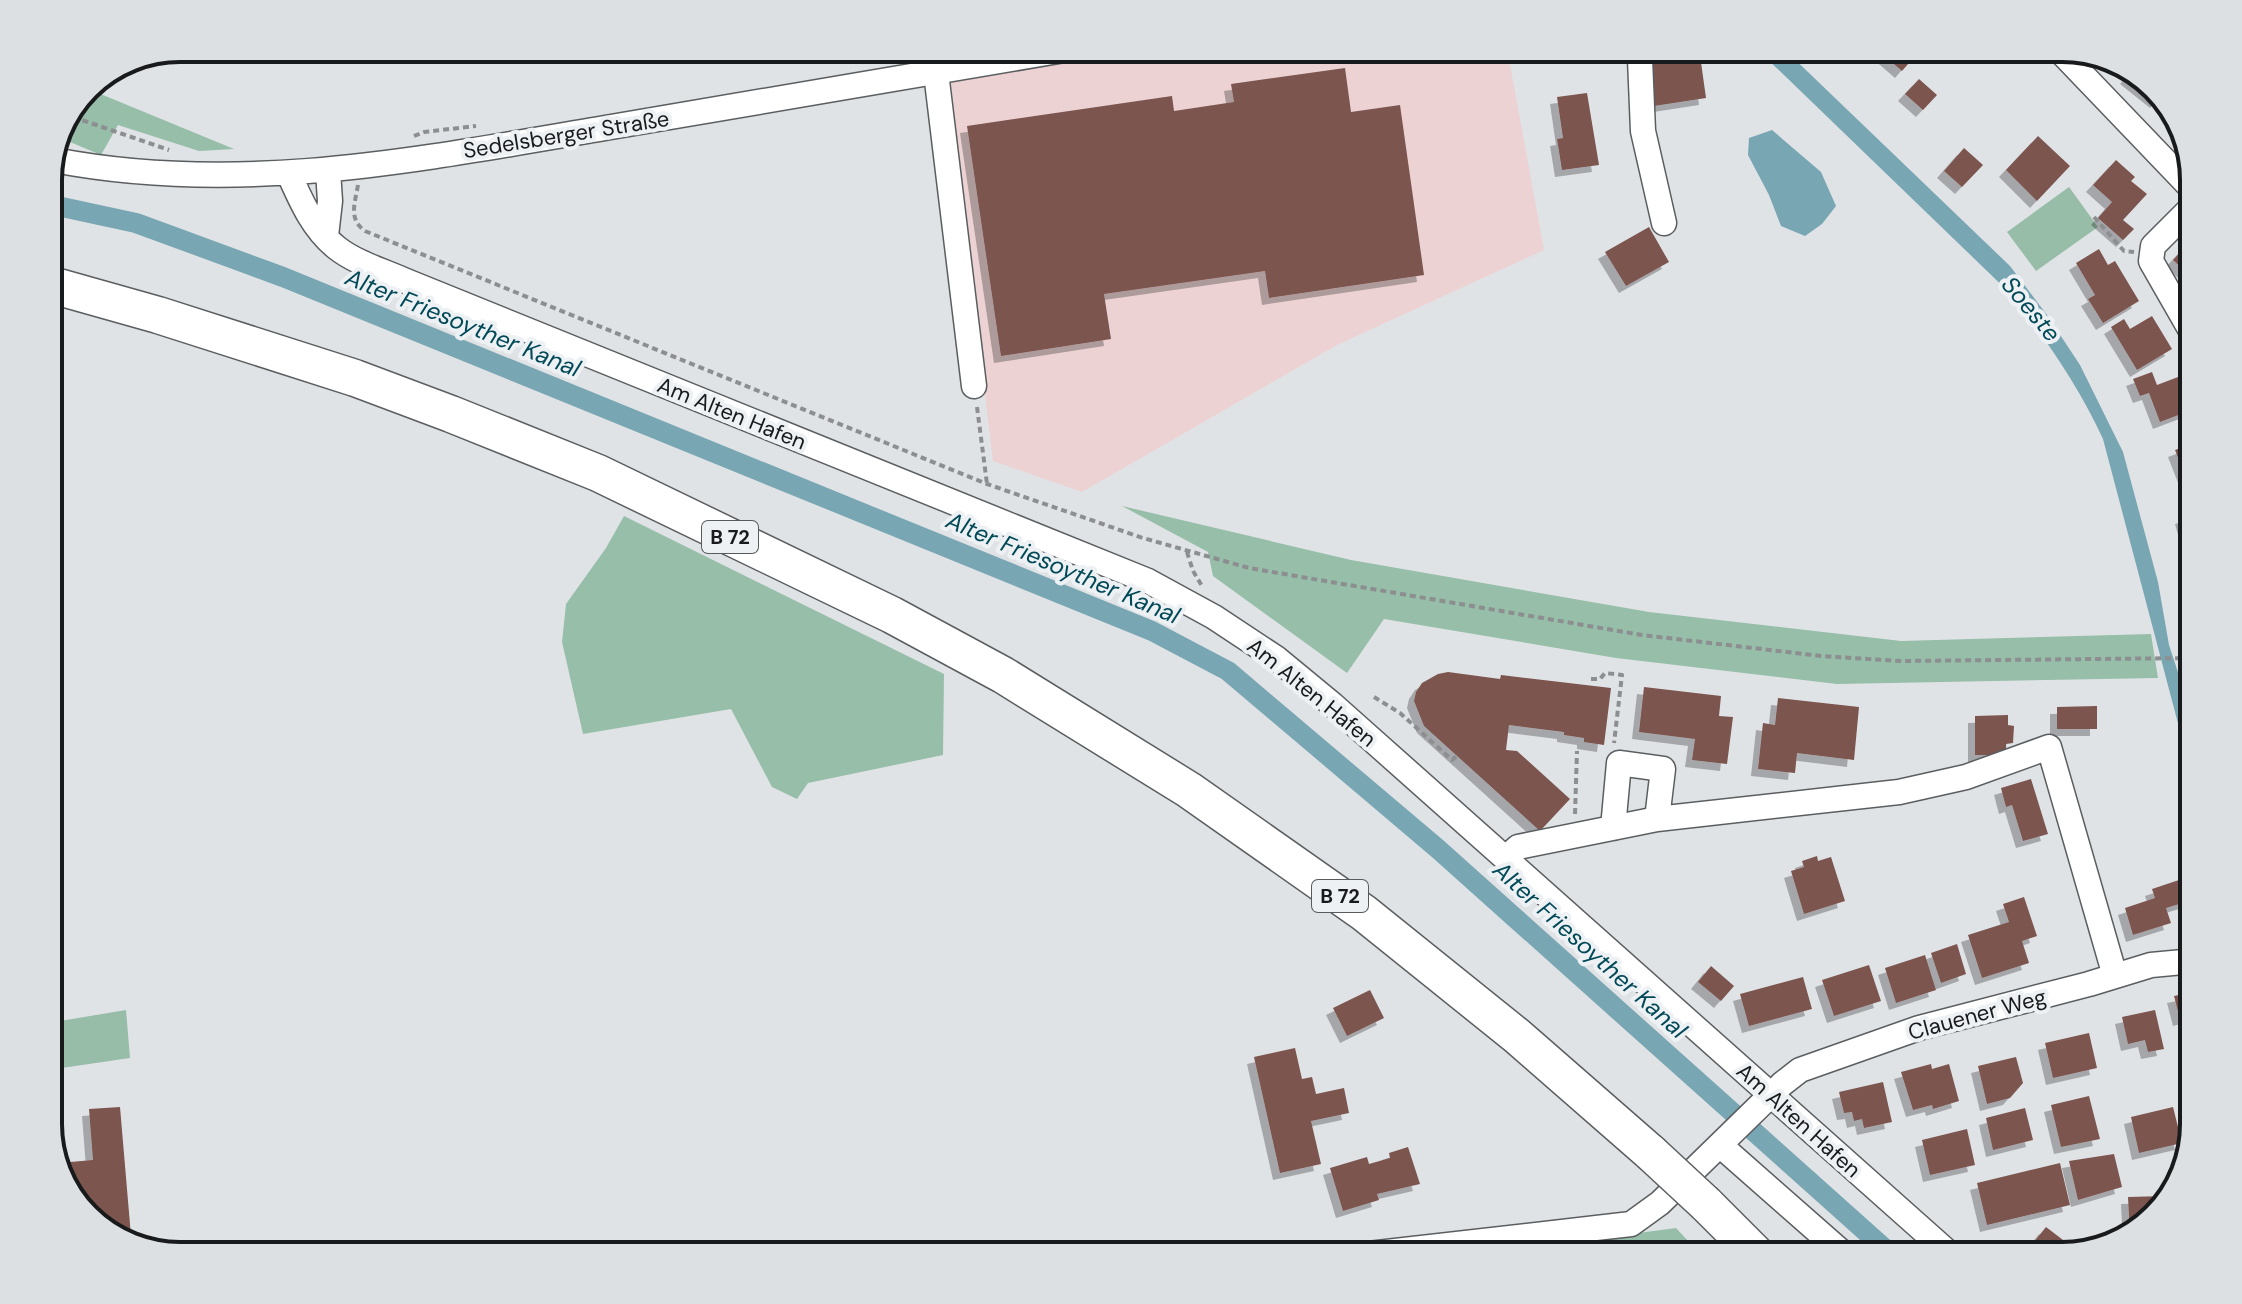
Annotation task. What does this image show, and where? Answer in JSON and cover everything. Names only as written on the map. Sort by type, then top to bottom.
[{"type":"highway","name":"B 72","points":[[62,288],[325,368],[598,473],[906,622],[1003,675],[1189,790],[1364,913],[1517,1036],[1651,1153],[1744,1242]]},
{"type":"street","name":"Sedelsberger Straße","points":[[64,162],[115,170],[229,177],[358,168],[924,62]]},
{"type":"street","points":[[935,62],[974,386]]},
{"type":"street","points":[[1640,62],[1643,131],[1664,223]]},
{"type":"street","points":[[2071,63],[2180,176]]},
{"type":"street","points":[[326,236],[330,201],[328,171]]},
{"type":"street","name":"Am Alten Hafen","points":[[289,174],[305,211],[346,254],[1148,581],[1214,617],[1276,658],[1333,705],[1936,1242]]},
{"type":"street","points":[[2180,219],[2153,246],[2151,261],[2180,312]]},
{"type":"street","points":[[1506,858],[1518,847],[1657,819],[1899,792],[1966,777],[2049,747],[2115,976]]},
{"type":"street","points":[[1613,828],[1619,763],[1663,769],[1657,819]]},
{"type":"street","name":"Clauener Weg","points":[[1474,1242],[1631,1224],[1660,1203],[1800,1070],[1919,1028],[2151,965],[2180,962]]},
{"type":"street","points":[[1728,1139],[1832,1242]]},
{"type":"path","points":[[79,119],[101,128]]},
{"type":"path","points":[[358,168],[354,215],[355,221],[365,231],[987,484],[1158,543],[1249,568],[1642,635],[1821,656],[1901,661],[2180,658]]},
{"type":"path","points":[[2094,217],[2124,251],[2152,253]]},
{"type":"path","points":[[974,386],[987,484]]},
{"type":"path","points":[[1591,679],[1600,679],[1605,673],[1622,675],[1613,751],[1619,763]]},
{"type":"path","points":[[1374,697],[1400,713],[1452,760],[1457,756]]},
{"type":"path","points":[[1574,836],[1577,751]]},
{"type":"shaded area","points":[[1065,62],[1510,62],[1544,250],[1337,345],[1082,492],[993,461],[947,82]]},
{"type":"green space","points":[[100,94],[234,149],[199,151],[118,125],[101,155],[69,141],[86,108]]},
{"type":"green space","points":[[2069,187],[2098,227],[2036,271],[2007,232]]},
{"type":"green space","points":[[1122,506],[1351,560],[1649,612],[1901,641],[2151,634],[2158,678],[1837,684],[1616,658],[1384,619],[1347,673],[1213,576],[1208,552]]},
{"type":"green space","points":[[624,516],[944,674],[943,755],[808,783],[797,799],[772,787],[731,709],[583,734],[562,642],[566,604],[606,548]]},
{"type":"green space","points":[[126,1010],[130,1058],[62,1068],[62,1021]]},
{"type":"green space","points":[[1676,1228],[1689,1242],[1571,1242]]},
{"type":"water","name":"Soeste","points":[[1771,62],[1798,62],[2010,266],[2080,365],[2123,452],[2158,582],[2169,645],[2180,678],[2180,731],[2103,439],[2074,384],[2015,298]]},
{"type":"water","points":[[1772,130],[1821,172],[1836,206],[1822,224],[1805,236],[1781,226],[1748,155],[1749,138]]},
{"type":"building","points":[[1647,62],[1701,62],[1706,98],[1654,106]]},
{"type":"building","points":[[1892,62],[1910,62],[1902,71]]},
{"type":"building","points":[[1345,68],[1351,112],[1400,105],[1424,275],[1269,298],[1265,271],[1104,294],[1111,339],[1001,356],[967,126],[1172,96],[1174,111],[1234,102],[1231,84]]},
{"type":"building","points":[[1919,79],[1937,95],[1923,110],[1905,94]]},
{"type":"building","points":[[1587,93],[1599,165],[1562,170],[1557,139],[1563,138],[1557,97]]},
{"type":"building","points":[[2038,136],[2070,166],[2037,201],[2006,170]]},
{"type":"building","points":[[1964,148],[1983,165],[1962,187],[1944,171]]},
{"type":"building","points":[[2116,160],[2135,177],[2131,181],[2147,194],[2123,220],[2134,229],[2123,240],[2098,218],[2112,202],[2093,185]]},
{"type":"building","points":[[1649,227],[1669,262],[1626,286],[1605,252]]},
{"type":"building","points":[[2099,249],[2108,265],[2115,261],[2139,301],[2103,323],[2088,299],[2095,295],[2076,263]]},
{"type":"building","points":[[2180,252],[2180,266],[2173,260]]},
{"type":"building","points":[[2152,316],[2172,349],[2137,370],[2111,327],[2124,319],[2130,329]]},
{"type":"building","points":[[2152,372],[2157,385],[2180,376],[2180,414],[2160,422],[2149,393],[2140,396],[2133,379]]},
{"type":"building","points":[[1448,672],[1611,688],[1604,745],[1584,742],[1584,738],[1564,735],[1564,732],[1509,725],[1506,750],[1517,751],[1570,799],[1540,831],[1424,726],[1414,701],[1416,692],[1422,683]]},
{"type":"building","points":[[1644,687],[1721,696],[1719,716],[1733,717],[1727,764],[1692,760],[1695,739],[1639,732]]},
{"type":"building","points":[[1778,698],[1859,707],[1854,760],[1797,753],[1795,773],[1758,769],[1763,723],[1775,725]]},
{"type":"building","points":[[2097,706],[2097,729],[2057,729],[2057,707]]},
{"type":"building","points":[[2008,715],[2008,725],[2014,726],[2013,743],[2006,744],[2006,755],[1975,755],[1975,716]]},
{"type":"building","points":[[2031,779],[2048,834],[2023,841],[2012,805],[2006,807],[2001,788]]},
{"type":"building","points":[[1817,856],[1818,861],[1831,857],[1845,901],[1804,914],[1791,871],[1804,867],[1802,861]]},
{"type":"building","points":[[2179,880],[2180,904],[2166,908],[2171,923],[2133,935],[2125,908],[2155,898],[2152,889]]},
{"type":"building","points":[[2024,897],[2037,936],[2022,941],[2029,963],[1982,978],[1968,935],[2009,922],[2003,904]]},
{"type":"building","points":[[1957,944],[1966,974],[1941,983],[1931,953]]},
{"type":"building","points":[[1925,955],[1936,990],[1896,1003],[1885,968]]},
{"type":"building","points":[[1869,965],[1881,1001],[1834,1016],[1822,980]]},
{"type":"building","points":[[1711,966],[1734,986],[1721,1001],[1698,982]]},
{"type":"building","points":[[1803,977],[1812,1009],[1749,1026],[1740,994]]},
{"type":"building","points":[[1370,990],[1384,1018],[1347,1036],[1333,1008]]},
{"type":"building","points":[[2180,995],[2180,1019],[2174,996]]},
{"type":"building","points":[[2155,1010],[2164,1049],[2148,1052],[2145,1040],[2128,1044],[2122,1017]]},
{"type":"building","points":[[2089,1033],[2097,1068],[2053,1078],[2045,1043]]},
{"type":"building","points":[[1295,1048],[1302,1079],[1312,1077],[1316,1094],[1344,1088],[1349,1113],[1311,1121],[1321,1164],[1280,1173],[1254,1057]]},
{"type":"building","points":[[2016,1057],[2023,1083],[2010,1098],[1987,1104],[1978,1066]]},
{"type":"building","points":[[1931,1064],[1932,1069],[1949,1064],[1959,1101],[1933,1109],[1932,1105],[1913,1110],[1901,1072]]},
{"type":"building","points":[[1883,1082],[1892,1122],[1864,1128],[1862,1119],[1854,1121],[1852,1112],[1844,1113],[1839,1092]]},
{"type":"building","points":[[2089,1096],[2100,1139],[2061,1147],[2051,1105]]},
{"type":"building","points":[[120,1107],[131,1231],[108,1218],[97,1207],[82,1190],[68,1162],[93,1160],[89,1109]]},
{"type":"building","points":[[2173,1107],[2179,1133],[2178,1144],[2139,1153],[2131,1117]]},
{"type":"building","points":[[2025,1108],[2033,1140],[1993,1150],[1986,1118]]},
{"type":"building","points":[[1967,1129],[1975,1165],[1930,1175],[1922,1140]]},
{"type":"building","points":[[1408,1147],[1420,1184],[1377,1194],[1379,1200],[1343,1211],[1330,1168],[1367,1157],[1369,1164],[1390,1158],[1389,1153]]},
{"type":"building","points":[[2114,1154],[2122,1187],[2078,1200],[2069,1161]]},
{"type":"building","points":[[2060,1163],[2070,1205],[1987,1225],[1977,1183]]},
{"type":"building","points":[[2156,1196],[2129,1221],[2128,1197]]},
{"type":"building","points":[[2046,1227],[2065,1242],[2062,1242],[2034,1242]]},
{"type":"waterway","name":"Alter Friesoyther Kanal","points":[[62,207],[136,223],[283,277],[1152,631],[1228,671],[1438,849],[1877,1242]]}]
